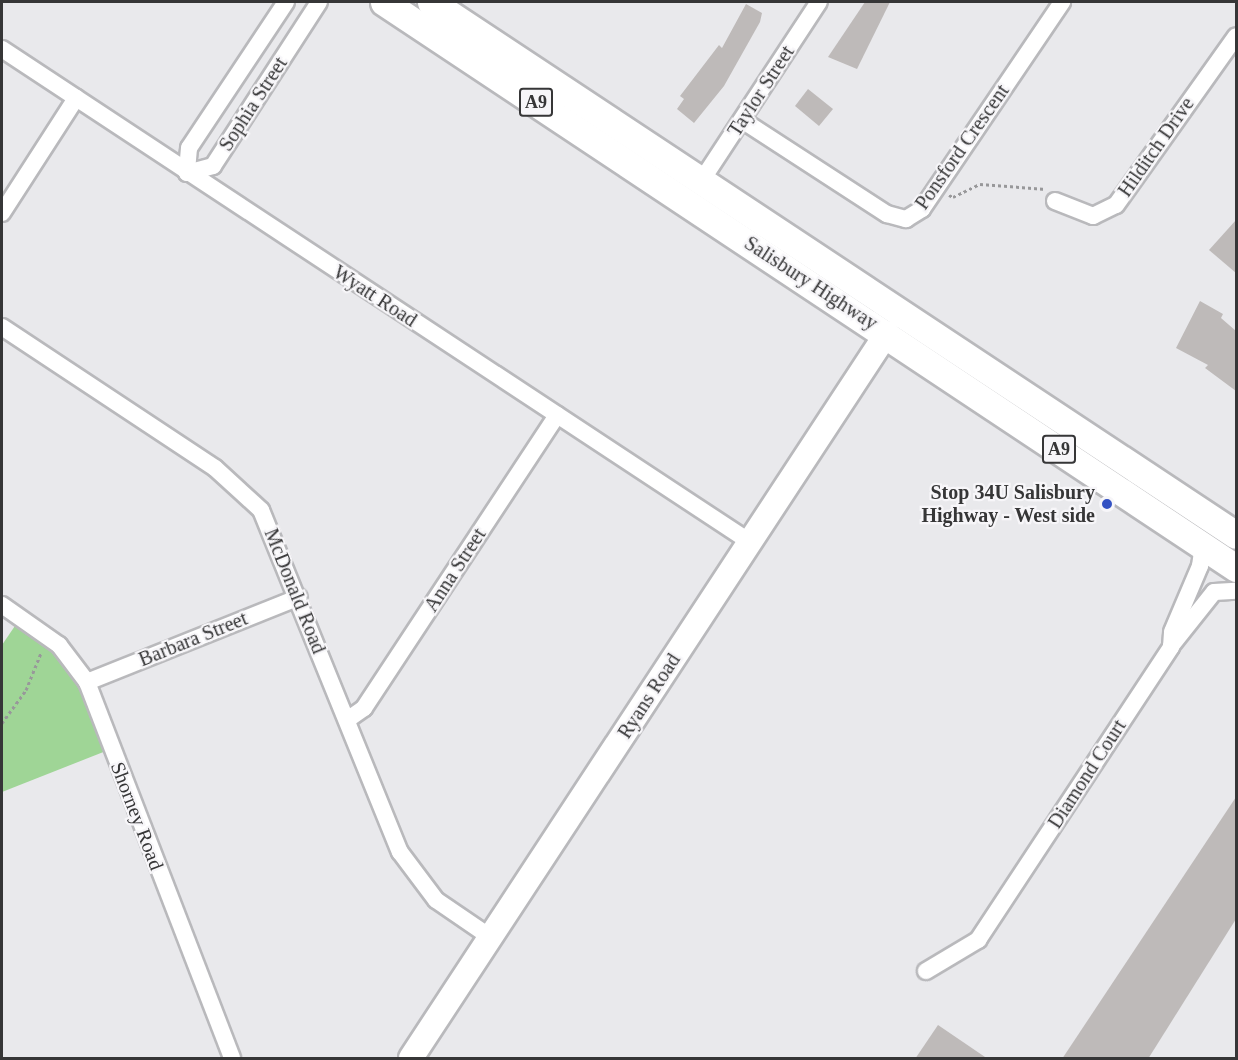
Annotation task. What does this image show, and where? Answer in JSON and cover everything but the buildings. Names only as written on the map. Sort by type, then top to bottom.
[{"type":"main road","name":"Salisbury Highway","points":[[384,2],[695,191],[895,323],[1175,494],[1236,535]]},
{"type":"main road","name":"Salisbury Highway","points":[[431,2],[695,191]]},
{"type":"main road","name":"Salisbury Highway","points":[[895,323],[1235,566]]},
{"type":"main road","points":[[1175,494],[1236,513]]},
{"type":"street","name":"Sophia Street","points":[[286,2],[189,148],[187,173],[213,166],[319,2]]},
{"type":"street","name":"Ponsford Crescent","points":[[742,120],[895,218],[915,215],[936,188],[1062,2]]},
{"type":"street","name":"Taylor Street","points":[[695,191],[742,120],[813,4]]},
{"type":"street","name":"Hilditch Drive","points":[[1053,195],[1093,216],[1106,214],[1116,205],[1236,36]]},
{"type":"street","name":"Wyatt Road","points":[[2,49],[750,542]]},
{"type":"street","points":[[2,213],[76,98]]},
{"type":"street","name":"Ryans Road","points":[[411,1059],[895,323]]},
{"type":"street","name":"McDonald Road","points":[[2,327],[236,483],[261,510],[299,597],[400,852],[436,900],[490,938]]},
{"type":"street","name":"Anna Street","points":[[347,720],[364,708],[557,415]]},
{"type":"street","name":"Diamond Court","points":[[927,971],[978,940],[1171,647],[1172,632],[1200,566],[1203,545]]},
{"type":"street","points":[[1171,647],[1214,592],[1236,591]]},
{"type":"street","name":"Barbara Street","points":[[87,682],[299,597]]},
{"type":"street","name":"Shorney Road","points":[[2,604],[59,645],[87,682],[232,1059]]},
{"type":"path","points":[[936,188],[953,197],[980,184],[1053,195]]},
{"type":"path","points":[[2,723],[26,690],[41,653]]},
{"type":"green space","points":[[21,617],[87,682],[111,749],[2,792],[2,645]]},
{"type":"place","name":"Stop 34U Salisbury Highway - West side","points":[[1107,504]]}]
